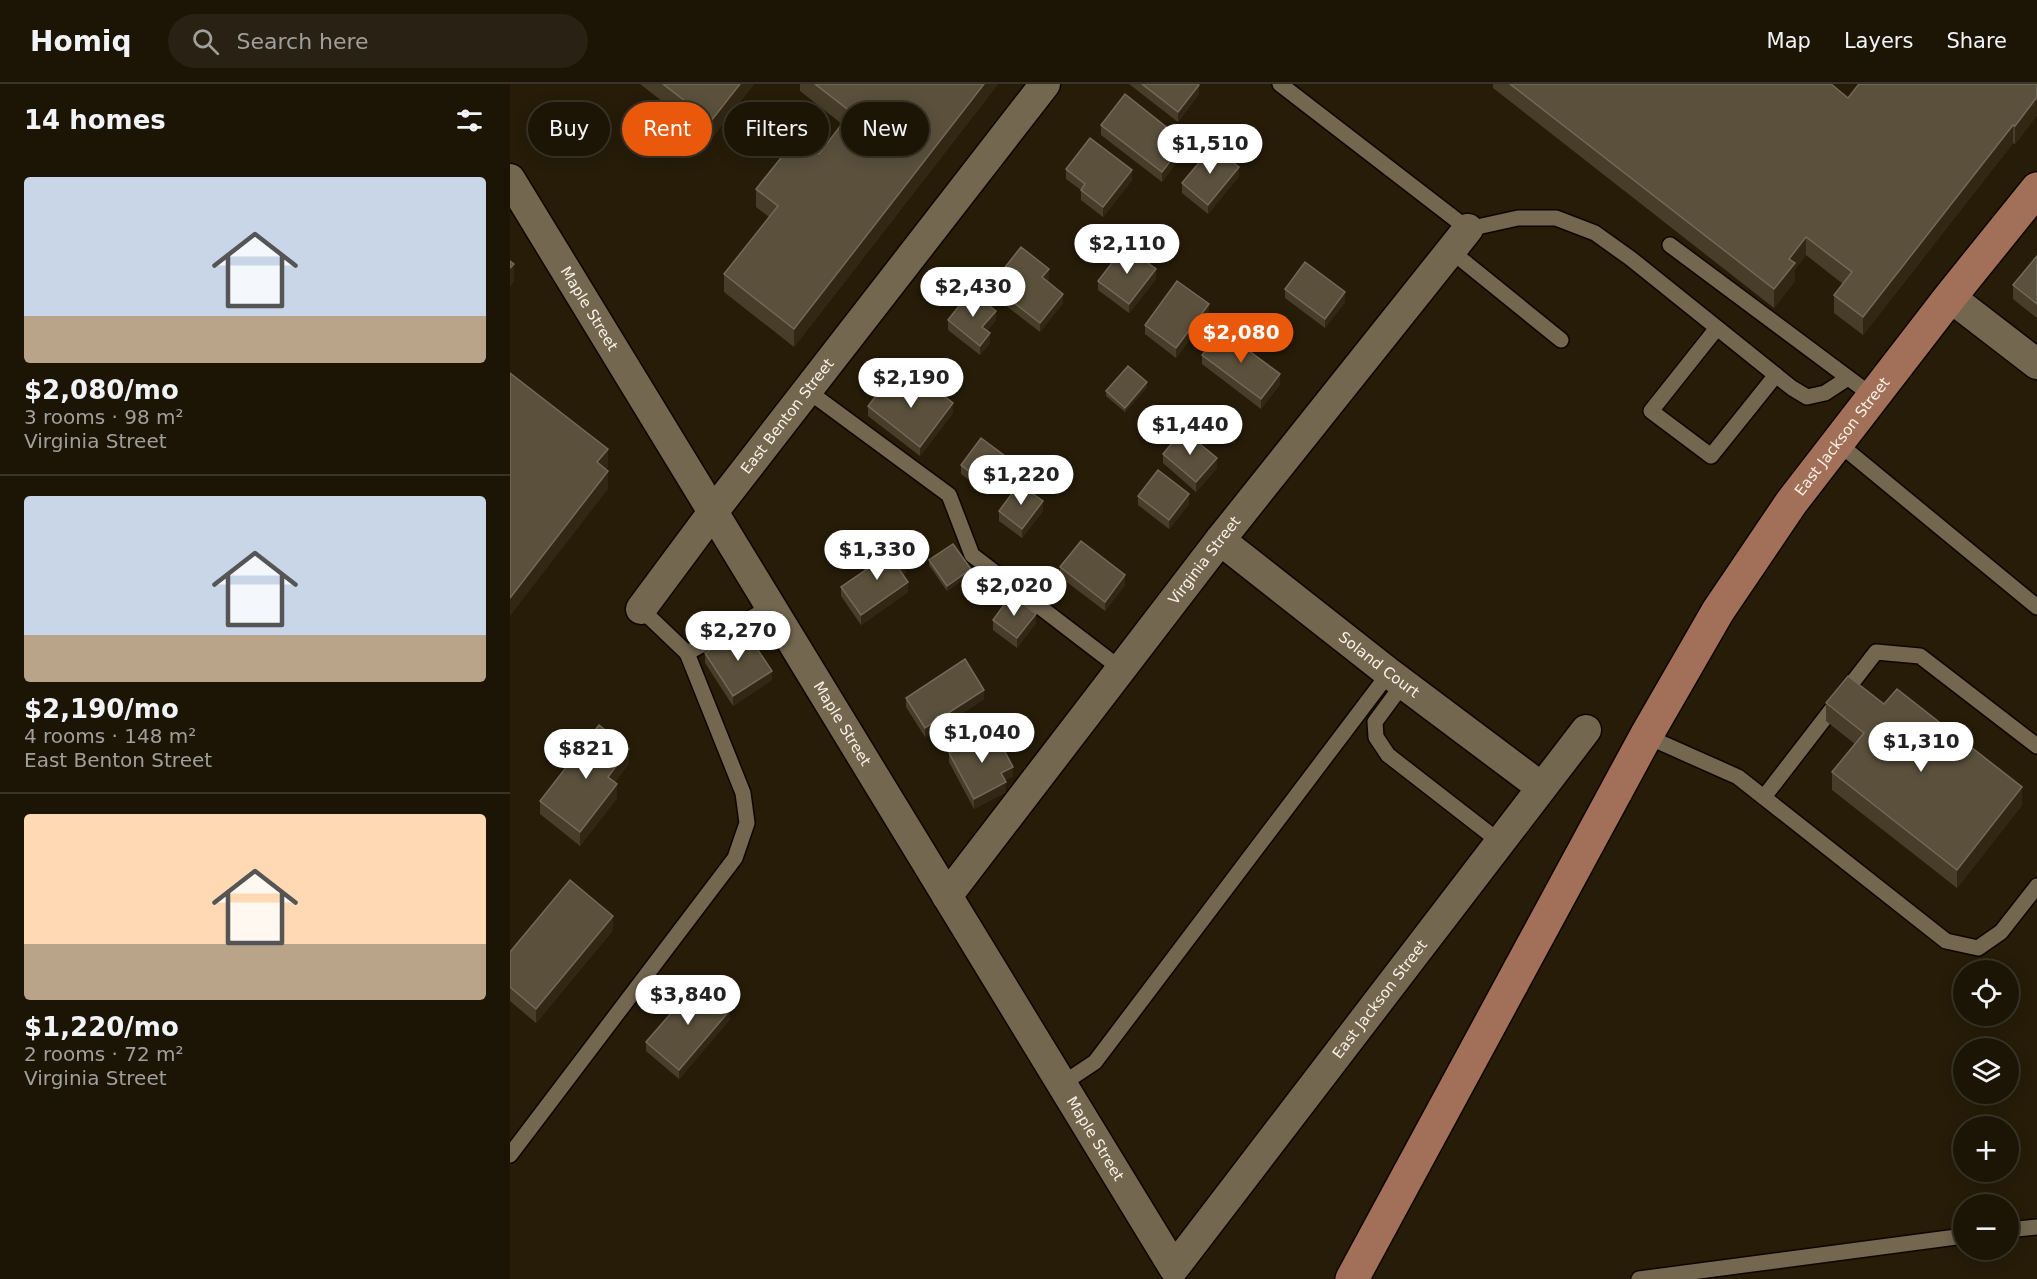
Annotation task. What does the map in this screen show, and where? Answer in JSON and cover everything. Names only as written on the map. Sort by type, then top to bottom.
[{"type":"main road","name":"East Jackson Street","points":[[1352,1279],[1646,736],[1718,611],[1791,503],[1838,443],[1861,387],[1950,297],[2037,189]]},
{"type":"street","name":"East Benton Street","points":[[641,609],[713,512],[1044,84]]},
{"type":"street","name":"Maple Street","points":[[510,179],[1062,1084],[1171,1274]]},
{"type":"street","name":"Virginia Street","points":[[947,896],[1220,540],[1460,240]]},
{"type":"street","points":[[1950,297],[2037,364]]},
{"type":"street","name":"Soland Court","points":[[1220,540],[1396,679],[1541,787]]},
{"type":"street","name":"East Jackson Street","points":[[1171,1274],[1586,730]]},
{"type":"lane","points":[[1280,84],[1460,240],[1562,340]]},
{"type":"lane","points":[[1460,240],[1518,218],[1556,218],[1595,234],[1622,252],[1776,375],[1807,397],[1861,387]]},
{"type":"lane","points":[[1670,245],[1861,387]]},
{"type":"lane","points":[[1717,328],[1650,411],[1711,456],[1776,375]]},
{"type":"lane","points":[[808,391],[949,495],[972,555],[1121,669]]},
{"type":"lane","points":[[1838,443],[2037,607]]},
{"type":"lane","points":[[687,654],[771,607]]},
{"type":"lane","points":[[510,1155],[735,858],[747,823],[743,793],[687,654],[641,609]]},
{"type":"lane","points":[[1764,797],[1876,652],[1920,656],[2037,746]]},
{"type":"lane","points":[[1396,679],[1375,722],[1376,737],[1388,755],[1500,842]]},
{"type":"lane","points":[[1062,1084],[1095,1062],[1396,679]]},
{"type":"lane","points":[[1646,736],[1738,777],[1946,941],[1978,948],[2001,932],[2037,886]]},
{"type":"lane","points":[[2019,1229],[2037,1227]]},
{"type":"lane","points":[[1639,1279],[1953,1237]]},
{"type":"building","points":[[663,84],[740,84],[712,120],[712,102],[686,102]]},
{"type":"building","points":[[815,84],[984,84],[929,155],[929,102],[841,102],[841,104]]},
{"type":"building","points":[[1142,84],[1198,84],[1199,85],[1178,112]]},
{"type":"building","points":[[1510,84],[1831,84],[1848,98],[1859,84],[2037,84],[2037,97],[1863,317],[1834,295],[1852,272],[1806,237],[1789,259],[1795,263],[1774,289]]},
{"type":"building","points":[[1125,94],[1185,142],[1162,172],[1101,125]]},
{"type":"building","points":[[841,125],[841,156],[928,156],[794,329],[724,274],[778,206],[756,189],[783,156],[829,156],[829,141]]},
{"type":"building","points":[[1090,138],[1132,170],[1103,207],[1081,190],[1085,184],[1066,169]]},
{"type":"building","points":[[1213,146],[1239,167],[1208,205],[1182,183]]},
{"type":"building","points":[[1125,246],[1156,269],[1129,304],[1098,281]]},
{"type":"building","points":[[1021,247],[1049,269],[1042,277],[1063,294],[1040,323],[991,285]]},
{"type":"building","points":[[2037,256],[2037,304],[2013,285]]},
{"type":"building","points":[[1305,262],[1345,292],[1325,319],[1285,289]]},
{"type":"building","points":[[1177,281],[1209,304],[1176,348],[1145,325]]},
{"type":"building","points":[[971,291],[996,311],[982,327],[990,333],[980,346],[948,320]]},
{"type":"building","points":[[1221,330],[1280,374],[1261,399],[1202,355]]},
{"type":"building","points":[[1128,366],[1147,382],[1125,408],[1106,391]]},
{"type":"building","points":[[510,373],[608,449],[597,462],[608,471],[510,598]]},
{"type":"building","points":[[890,378],[912,394],[923,380],[953,403],[920,447],[868,406]]},
{"type":"building","points":[[1183,430],[1217,458],[1196,482],[1163,454]]},
{"type":"building","points":[[981,438],[1009,459],[988,486],[961,465]]},
{"type":"building","points":[[1158,470],[1189,494],[1169,520],[1138,496]]},
{"type":"building","points":[[1019,484],[1043,501],[1022,529],[999,511]]},
{"type":"building","points":[[1081,541],[1125,575],[1105,602],[1060,567]]},
{"type":"building","points":[[953,544],[971,569],[947,586],[929,560]]},
{"type":"building","points":[[893,545],[906,564],[899,569],[908,582],[861,615],[841,587],[867,569],[864,565]]},
{"type":"building","points":[[1011,595],[1036,614],[1017,638],[993,620]]},
{"type":"building","points":[[744,629],[772,671],[733,696],[705,653]]},
{"type":"building","points":[[965,659],[984,690],[925,728],[906,698]]},
{"type":"building","points":[[1848,676],[1884,704],[1897,689],[2022,787],[1957,870],[1832,772],[1864,733],[1826,703]]},
{"type":"building","points":[[599,725],[629,749],[608,777],[617,784],[580,832],[540,801]]},
{"type":"building","points":[[993,729],[1013,767],[1001,773],[1006,782],[974,799],[949,753]]},
{"type":"building","points":[[570,880],[613,916],[536,1009],[510,987],[510,952]]},
{"type":"building","points":[[698,982],[730,1010],[679,1070],[646,1042]]}]
